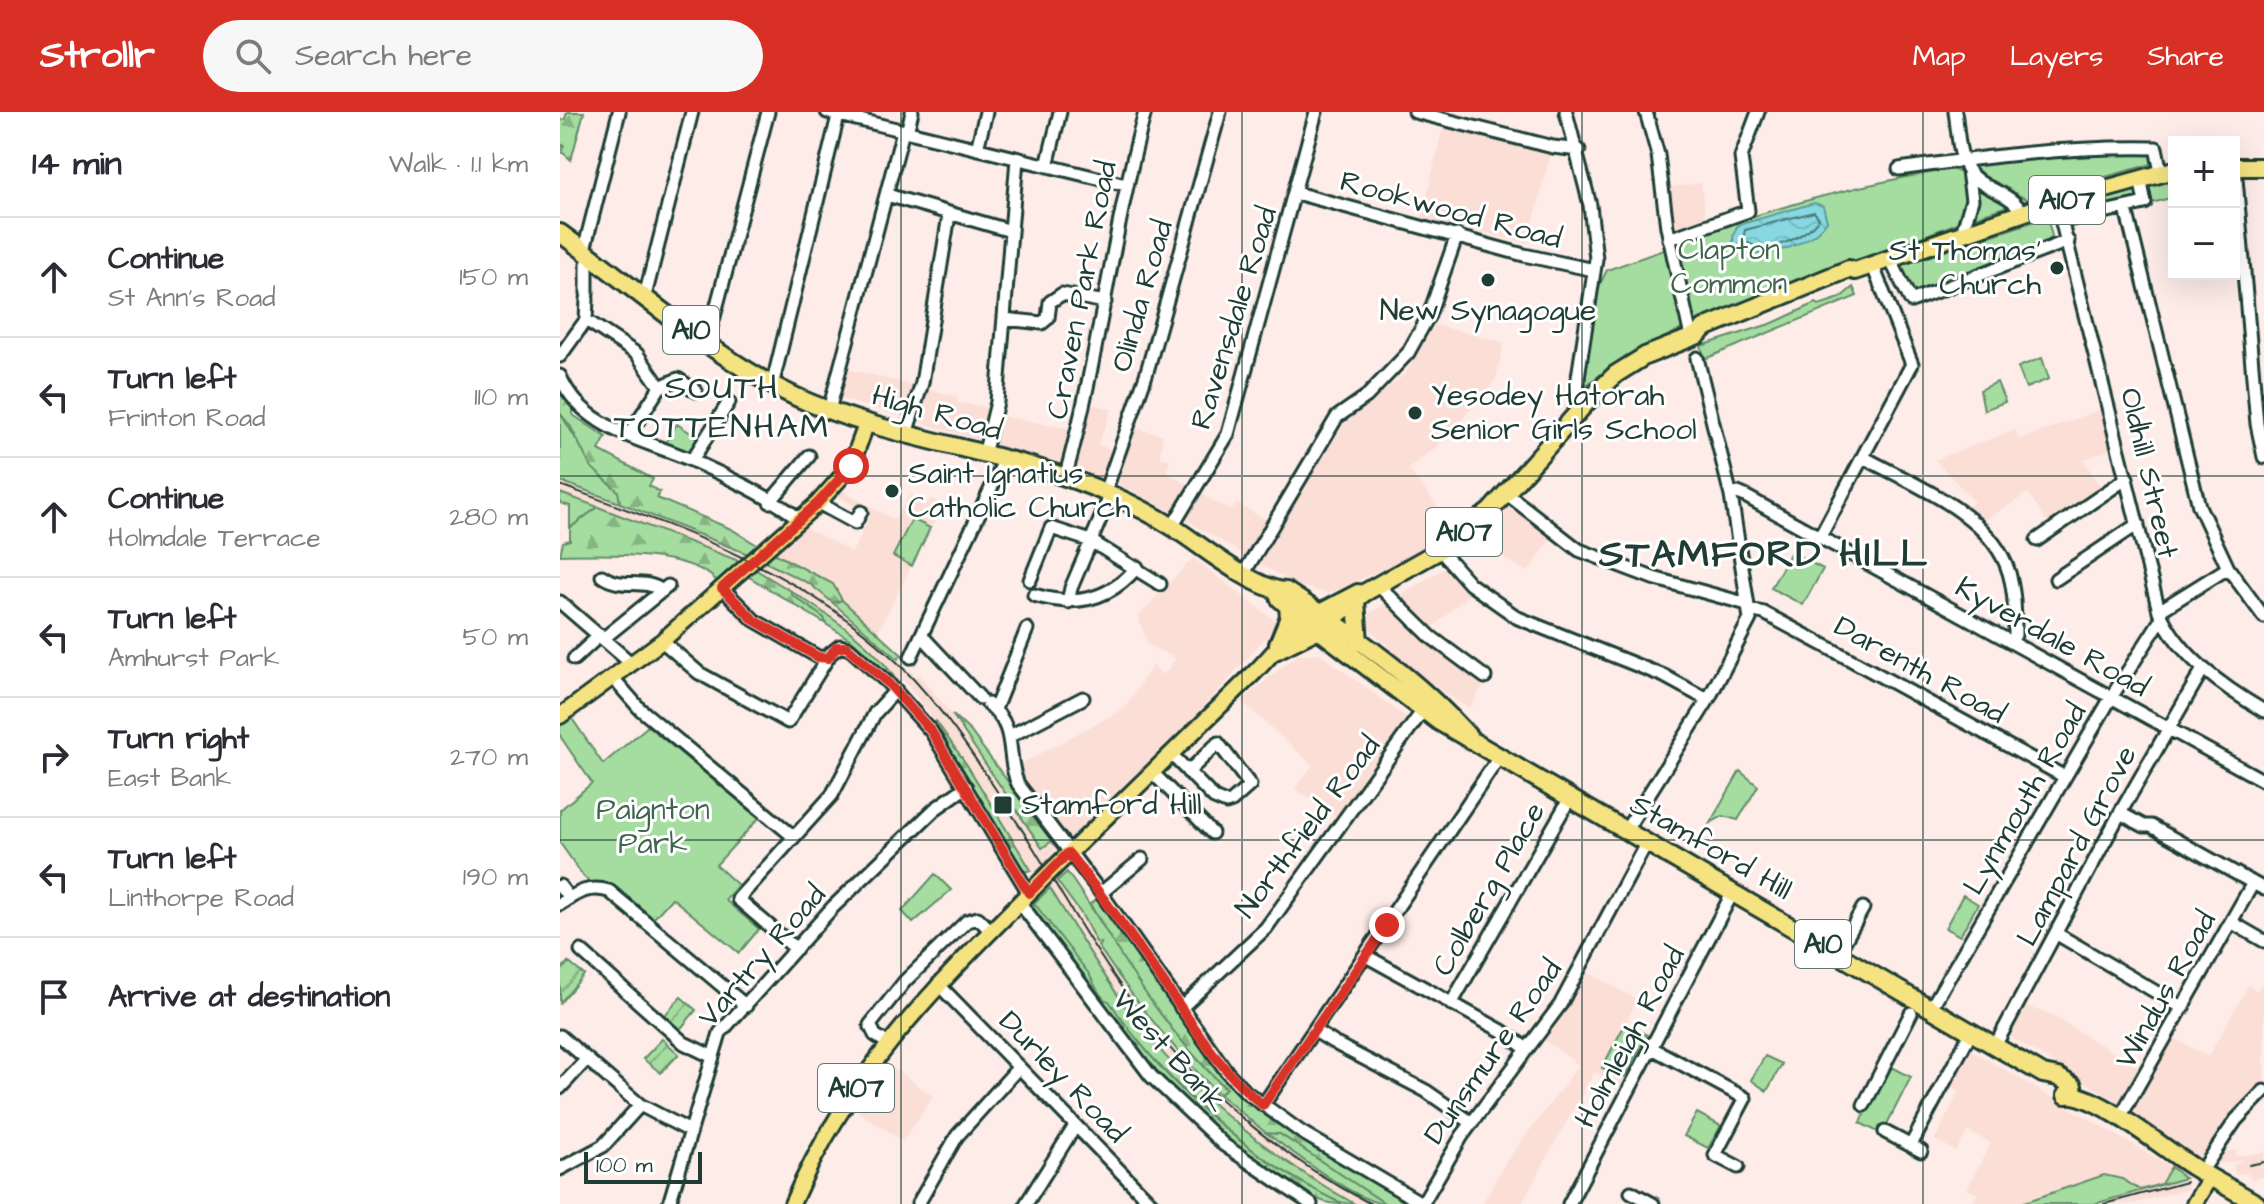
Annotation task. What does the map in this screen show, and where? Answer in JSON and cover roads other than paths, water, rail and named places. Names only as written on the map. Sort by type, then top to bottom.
[{"type":"highway","points":[[2240,167],[2264,167]]},
{"type":"highway","name":"A107","points":[[1319,621],[1440,550],[1507,494],[1587,402],[1631,365],[1694,336],[1704,328],[1849,269],[1855,271],[2022,213],[2167,171]]},
{"type":"highway","name":"High Road","points":[[560,233],[772,386],[867,422],[1065,478]]},
{"type":"highway","name":"Stamford Hill","points":[[1065,478],[1108,493],[1172,527],[1287,598],[1470,738],[2049,1077],[2052,1086],[2067,1095],[2074,1093],[2257,1204]]},
{"type":"highway","name":"A107","points":[[1287,598],[1362,593]]},
{"type":"highway","points":[[1359,642],[1362,593]]},
{"type":"highway","points":[[1276,648],[1289,617],[1287,598]]},
{"type":"highway","name":"Stamford Hill","points":[[1319,621],[1359,642],[1393,678]]},
{"type":"main road","points":[[560,716],[662,641],[818,503],[851,466],[867,422]]},
{"type":"main road","name":"A107","points":[[792,1204],[832,1125],[887,1043],[938,984],[1276,648],[1319,621]]},
{"type":"main road","points":[[2194,1204],[2206,1175]]},
{"type":"street","points":[[560,356],[586,320],[588,253],[619,112]]},
{"type":"street","points":[[645,296],[692,112]]},
{"type":"street","points":[[705,339],[711,328],[768,112]]},
{"type":"street","points":[[829,410],[912,112]]},
{"type":"street","points":[[977,149],[986,112]]},
{"type":"street","points":[[1047,166],[1060,112]]},
{"type":"street","name":"Craven Park Road","points":[[1065,478],[1090,384],[1126,185],[1145,112]]},
{"type":"street","name":"Olinda Road","points":[[1068,602],[1108,493],[1146,375],[1220,112]]},
{"type":"street","name":"Ravensdale Road","points":[[1172,527],[1228,434],[1316,112]]},
{"type":"street","points":[[1415,112],[1553,147],[1579,150]]},
{"type":"street","points":[[1566,112],[1579,150],[1590,205],[1594,270],[1578,390],[1587,402]]},
{"type":"street","points":[[1646,112],[1658,155],[1669,239],[1694,336]]},
{"type":"street","points":[[1669,239],[1748,211],[1741,157],[1758,112]]},
{"type":"street","points":[[1955,112],[1972,200],[1962,233]]},
{"type":"street","points":[[772,386],[835,113],[1126,185]]},
{"type":"street","points":[[1899,169],[1966,165],[2052,150],[2156,148],[2167,171]]},
{"type":"street","points":[[984,455],[997,402],[1017,159]]},
{"type":"street","points":[[1966,165],[1984,185],[2018,204],[2022,213]]},
{"type":"street","points":[[2063,221],[2145,203],[2140,178]]},
{"type":"street","name":"Rookwood Road","points":[[1296,193],[1594,270]]},
{"type":"street","points":[[887,195],[1011,231]]},
{"type":"street","name":"Oldhill Street","points":[[2057,203],[2161,614],[2203,669],[2264,711]]},
{"type":"street","points":[[2239,208],[2257,424],[2264,457]]},
{"type":"street","points":[[2126,209],[2199,506],[2228,568],[2264,617]]},
{"type":"street","points":[[906,434],[922,383],[949,215]]},
{"type":"street","points":[[1244,573],[1337,417],[1367,396],[1408,353],[1429,315],[1457,235]]},
{"type":"street","points":[[1889,257],[1911,301],[2068,241]]},
{"type":"street","points":[[1820,537],[1912,364],[1872,264]]},
{"type":"street","points":[[1004,319],[1042,323],[1048,318],[1050,302],[1062,294],[1105,302]]},
{"type":"street","points":[[586,320],[637,354],[660,387]]},
{"type":"street","points":[[1626,830],[1708,700],[1747,630],[1748,607],[1731,496],[1697,358]]},
{"type":"street","points":[[560,376],[570,397],[579,407],[615,431],[692,460],[800,520]]},
{"type":"street","points":[[629,434],[660,387],[678,379],[696,391]]},
{"type":"street","points":[[692,460],[729,402]]},
{"type":"street","points":[[770,502],[809,456]]},
{"type":"street","points":[[1863,457],[1951,508],[1973,523],[1995,545],[2011,583],[2015,622],[2012,640]]},
{"type":"street","points":[[911,657],[1004,461]]},
{"type":"street","points":[[2037,540],[2127,478]]},
{"type":"street","name":"Darenth Road","points":[[1507,494],[1579,550],[1653,578],[1764,613],[2065,777]]},
{"type":"street","name":"Kyverdale Road","points":[[1731,496],[1745,496],[2264,781]]},
{"type":"street","points":[[818,503],[855,523],[861,512]]},
{"type":"street","points":[[2056,579],[2138,524]]},
{"type":"street","points":[[1030,580],[1051,528],[1091,541],[1160,584]]},
{"type":"street","points":[[1440,550],[1470,584],[1518,618],[1664,676],[1708,700]]},
{"type":"street","points":[[1034,595],[1068,602],[1103,595],[1125,582],[1137,567]]},
{"type":"street","name":"Lynmouth Road","points":[[1931,1008],[2161,614],[2228,568]]},
{"type":"street","points":[[574,659],[665,588],[653,584],[613,584],[602,576]]},
{"type":"street","points":[[662,641],[699,673],[788,722],[828,658],[818,657],[754,620],[722,588]]},
{"type":"street","points":[[1362,593],[1431,637],[1485,677]]},
{"type":"street","points":[[560,602],[632,664]]},
{"type":"street","points":[[988,703],[1027,629]]},
{"type":"street","points":[[922,636],[988,703],[1010,736],[1013,774],[1018,784],[1101,893],[1227,1072],[1263,1105],[1421,1203]]},
{"type":"street","name":"West Bank","points":[[828,658],[833,650],[843,647],[850,649],[896,690],[931,731],[966,787],[1024,898],[1151,1076],[1224,1145],[1311,1204]]},
{"type":"street","name":"Lampard Grove","points":[[1995,1046],[2120,813],[2203,669]]},
{"type":"street","points":[[613,678],[640,709],[794,837]]},
{"type":"street","points":[[796,949],[738,899],[832,795],[853,762],[875,713],[896,690]]},
{"type":"street","points":[[1010,736],[1083,698]]},
{"type":"street","name":"Northfield Road","points":[[1181,1008],[1275,917],[1427,705]]},
{"type":"street","points":[[1171,754],[1188,772],[1214,798],[1226,803],[1246,792],[1250,785],[1218,743],[1188,772]]},
{"type":"street","points":[[1263,1105],[1500,756]]},
{"type":"street","points":[[1152,772],[1212,833]]},
{"type":"street","name":"Vartry Road","points":[[669,1204],[720,1033],[903,838],[966,787]]},
{"type":"street","name":"Colberg Place","points":[[1451,1004],[1570,798]]},
{"type":"street","points":[[2120,813],[2144,826],[2151,826],[2258,886]]},
{"type":"street","name":"Dunsmure Road","points":[[1421,1203],[1472,1123],[1560,1005],[1647,842]]},
{"type":"street","points":[[1101,893],[1142,859]]},
{"type":"street","points":[[560,886],[564,901],[583,889],[596,887],[609,891],[746,1006]]},
{"type":"street","name":"Windus Road","points":[[2119,1119],[2231,922],[2258,886]]},
{"type":"street","name":"Holmleigh Road","points":[[1569,1204],[1733,892]]},
{"type":"street","points":[[1838,953],[1863,908]]},
{"type":"street","points":[[887,1043],[870,1030],[870,1025],[905,981],[967,921],[978,918],[991,931]]},
{"type":"street","points":[[2231,922],[2264,941]]},
{"type":"street","points":[[2057,934],[2183,1008]]},
{"type":"street","points":[[581,951],[684,1043],[711,1056]]},
{"type":"street","points":[[1366,956],[1527,1049]]},
{"type":"street","name":"Durley Road","points":[[938,984],[1152,1204]]},
{"type":"street","points":[[1864,1105],[1911,1013]]},
{"type":"street","points":[[1315,1031],[1426,1091],[1472,1123]]},
{"type":"street","points":[[1885,1132],[1916,1148],[1971,1032]]},
{"type":"street","points":[[560,1036],[640,1105],[690,1131]]},
{"type":"street","points":[[1650,1047],[1745,1098],[1713,1154],[1738,1167]]},
{"type":"street","points":[[560,1088],[587,1059]]},
{"type":"street","points":[[918,1204],[950,1146],[1019,1067]]},
{"type":"street","points":[[2206,1175],[2236,1120],[2264,1091]]},
{"type":"street","points":[[560,1169],[603,1146],[640,1105]]},
{"type":"street","points":[[1026,1204],[1075,1126]]},
{"type":"street","points":[[1631,1192],[1650,1203]]},
{"type":"water","points":[[1814,203],[1823,206],[1827,221],[1815,234],[1781,250],[1748,253],[1737,248],[1733,239],[1738,225]]},
{"type":"railway","points":[[560,485],[740,556],[823,603],[862,631],[918,684],[968,748],[1110,970],[1164,1041],[1216,1095],[1275,1144],[1371,1204]]},
{"type":"railway","points":[[2249,1165],[2264,1162]]},
{"type":"railway","points":[[2104,1204],[2186,1182]]},
{"type":"place","name":"St Thomas' Church","points":[[2057,268]]},
{"type":"place","name":"New Synagogue","points":[[1488,280]]},
{"type":"place","name":"Yesodey Hatorah Senior Girls School","points":[[1415,413]]},
{"type":"place","name":"Saint Ignatius Catholic Church","points":[[892,491]]},
{"type":"place","name":"Stamford Hill","points":[[1003,805]]},
{"type":"district","name":"SOUTH TOTTENHAM","points":[[722,408]]},
{"type":"district","name":"STAMFORD HILL","points":[[1764,555]]},
{"type":"park label","name":"Clapton Common","points":[[1729,267]]},
{"type":"park label","name":"Paignton Park","points":[[653,827]]}]
